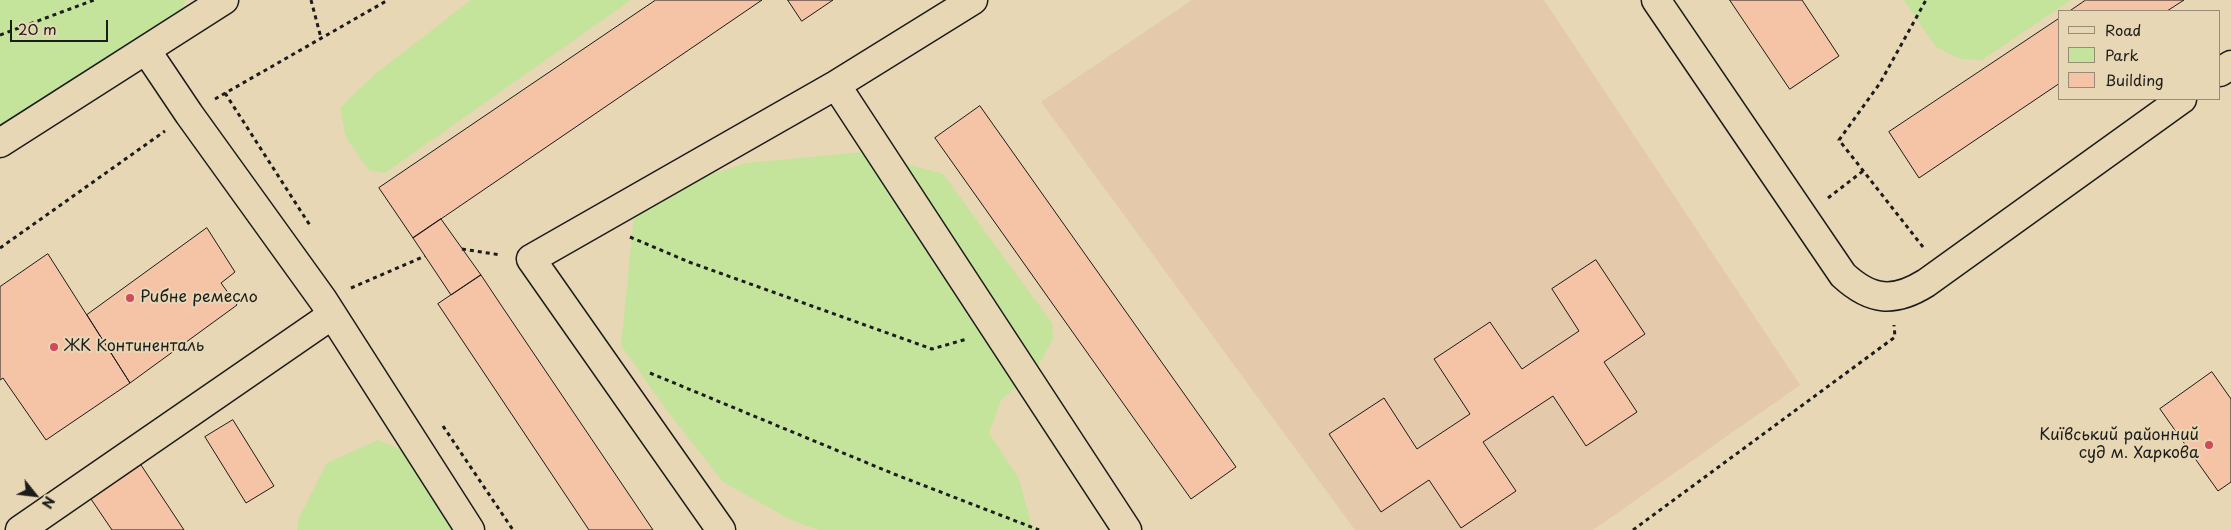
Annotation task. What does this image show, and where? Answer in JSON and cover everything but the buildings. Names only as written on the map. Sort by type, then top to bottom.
[{"type":"street","points":[[721,530],[531,259],[836,85],[973,0]]},
{"type":"street","points":[[1656,0],[1843,276],[1856,288],[1874,295],[1892,297],[1910,293],[2181,100]]},
{"type":"street","points":[[0,144],[146,50],[209,5]]},
{"type":"street","points":[[146,50],[188,114],[328,308],[470,530]]},
{"type":"street","points":[[836,85],[1127,530]]},
{"type":"street","points":[[30,528],[328,308]]},
{"type":"path","points":[[0,35],[94,0]]},
{"type":"path","points":[[311,0],[321,38]]},
{"type":"path","points":[[1926,0],[1880,83],[1838,140],[1942,272]]},
{"type":"path","points":[[1804,218],[1863,171]]},
{"type":"path","points":[[596,223],[689,262],[932,350],[996,330]]},
{"type":"path","points":[[462,249],[531,259]]},
{"type":"path","points":[[328,308],[425,256]]},
{"type":"path","points":[[1633,530],[1895,337],[1892,297]]},
{"type":"path","points":[[649,373],[894,474],[1039,530]]},
{"type":"shaded area","points":[[1192,0],[1544,0],[1800,385],[1593,530],[1355,530],[1041,102]]},
{"type":"green space","points":[[0,0],[185,0],[180,28],[0,143]]},
{"type":"green space","points":[[471,0],[631,0],[385,173],[369,170],[346,138],[340,108],[375,74]]},
{"type":"green space","points":[[1904,0],[2071,0],[1982,60],[1961,59],[1936,47]]},
{"type":"green space","points":[[864,152],[943,174],[1052,323],[1053,338],[1035,372],[1001,400],[989,433],[1019,479],[1032,527],[1039,530],[818,530],[791,520],[723,482],[665,408],[621,345],[634,217],[696,179],[747,163]]},
{"type":"green space","points":[[378,440],[405,451],[455,530],[297,530],[299,518],[327,463]]},
{"type":"place","name":"Рибне ремесло","points":[[130,298]]},
{"type":"place","name":"ЖК Континенталь","points":[[54,347]]},
{"type":"place","name":"Київський районний суд м. Харкова","points":[[2209,445]]}]
